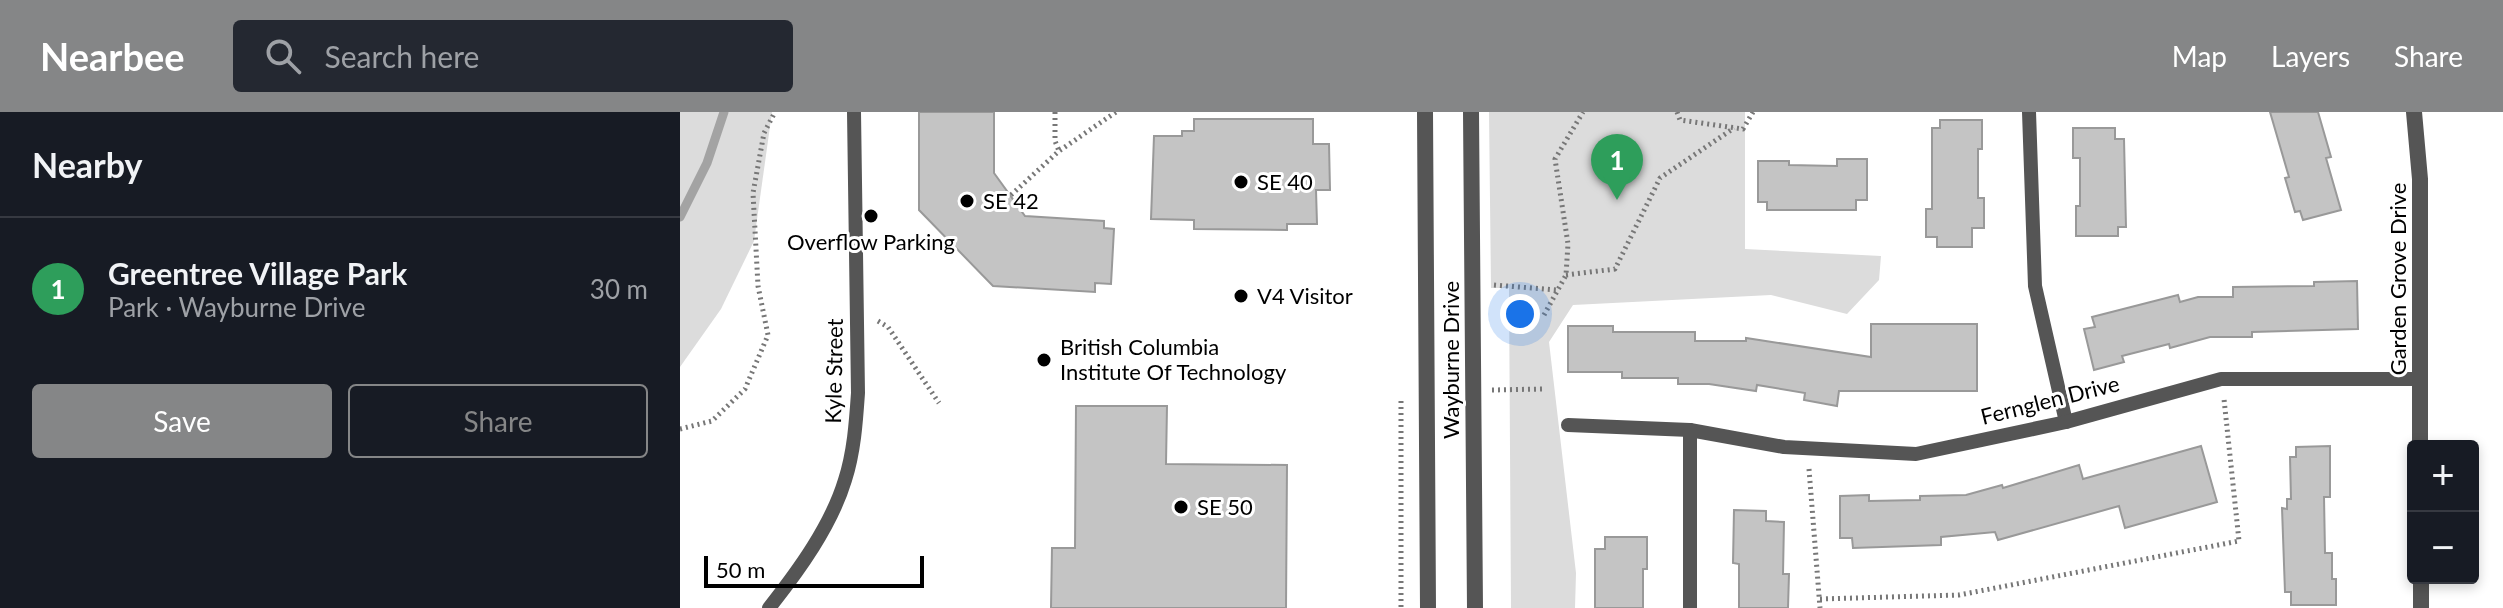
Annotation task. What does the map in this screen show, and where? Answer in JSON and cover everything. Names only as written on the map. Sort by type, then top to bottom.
[{"type":"street","name":"Wayburne Drive","points":[[1425,112],[1428,608]]},
{"type":"street","name":"Wayburne Drive","points":[[1471,112],[1475,608]]},
{"type":"street","name":"Garden Grove Drive","points":[[2414,112],[2420,179],[2420,440]]},
{"type":"street","points":[[2421,584],[2421,608]]},
{"type":"lane","name":"Kyle Street","points":[[769,608],[796,574],[824,525],[845,481],[855,436],[858,393],[854,112]]},
{"type":"lane","points":[[2029,112],[2035,286],[2066,422]]},
{"type":"lane","name":"Fernglen Drive","points":[[1568,425],[1690,430],[1784,447],[1916,454],[2066,422],[2221,379],[2420,379]]},
{"type":"lane","points":[[1690,430],[1690,608]]},
{"type":"path","points":[[680,429],[712,421],[745,389],[768,335],[758,286],[753,193],[764,133],[775,112]]},
{"type":"path","points":[[1055,112],[1055,141],[1059,151]]},
{"type":"path","points":[[1011,195],[1059,151],[1116,112]]},
{"type":"path","points":[[1544,315],[1566,275],[1568,244],[1555,159],[1583,112]]},
{"type":"path","points":[[1677,112],[1680,120],[1743,129],[1753,112]]},
{"type":"path","points":[[1566,275],[1615,269],[1660,178],[1734,128]]},
{"type":"path","points":[[1472,284],[1557,290]]},
{"type":"path","points":[[857,309],[888,327],[939,403]]},
{"type":"path","points":[[1820,599],[1959,595],[2239,541],[2221,379]]},
{"type":"path","points":[[1473,390],[1543,389]]},
{"type":"path","points":[[1808,449],[1820,608]]},
{"type":"shaded area","points":[[680,112],[772,112],[754,241],[721,309],[680,367]]},
{"type":"shaded area","points":[[1489,112],[1745,112],[1745,249],[1881,256],[1879,280],[1847,314],[1771,295],[1573,305],[1549,342],[1576,573],[1575,608],[1511,608],[1509,288],[1491,288]]},
{"type":"building","name":"SE 42","points":[[919,112],[994,112],[994,173],[1025,216],[1104,221],[1104,228],[1114,229],[1111,284],[1095,283],[1095,292],[993,286],[919,210]]},
{"type":"building","points":[[2270,112],[2318,112],[2331,157],[2326,158],[2341,210],[2303,220],[2300,211],[2295,212],[2285,178],[2289,177]]},
{"type":"building","name":"SE 40","points":[[1194,119],[1313,119],[1313,144],[1329,144],[1330,190],[1316,190],[1317,224],[1287,224],[1287,230],[1194,229],[1194,220],[1151,219],[1154,136],[1182,136],[1182,131],[1194,131]]},
{"type":"building","points":[[1940,120],[1982,120],[1982,149],[1978,149],[1978,198],[1984,198],[1984,228],[1972,228],[1972,247],[1937,247],[1937,237],[1926,237],[1926,209],[1932,209],[1932,128],[1940,128]]},
{"type":"building","points":[[2073,128],[2115,128],[2115,139],[2124,139],[2126,227],[2118,227],[2118,236],[2076,236],[2076,206],[2080,206],[2080,158],[2073,158]]},
{"type":"building","points":[[1837,159],[1867,159],[1867,200],[1856,200],[1856,210],[1767,210],[1767,202],[1758,202],[1758,161],[1837,166]]},
{"type":"building","points":[[2357,281],[2358,329],[2252,332],[2252,337],[2210,337],[2122,356],[2124,362],[2094,370],[2084,329],[2095,327],[2092,317],[2178,295],[2180,302],[2198,297],[2233,297],[2233,287],[2314,286],[2314,282]]},
{"type":"building","points":[[1871,324],[1977,324],[1977,391],[1839,391],[1837,406],[1804,400],[1805,393],[1757,385],[1756,391],[1709,384],[1678,384],[1678,378],[1622,378],[1622,372],[1568,372],[1568,326],[1613,326],[1613,332],[1695,332],[1695,341],[1746,341],[1746,338],[1871,357]]},
{"type":"building","name":"SE 50","points":[[1076,406],[1167,406],[1166,464],[1287,465],[1286,608],[1051,608],[1052,548],[1075,548]]},
{"type":"building","points":[[2201,446],[2217,502],[2125,528],[2119,506],[1998,540],[1995,532],[1941,537],[1941,545],[1853,548],[1852,538],[1840,538],[1840,496],[1869,495],[1869,501],[1966,495],[2002,485],[2003,488],[2079,465],[2083,479]]},
{"type":"building","points":[[2330,446],[2330,497],[2324,497],[2325,553],[2332,553],[2336,605],[2291,605],[2291,592],[2285,592],[2282,508],[2287,509],[2287,499],[2291,499],[2290,457],[2296,457],[2296,447]]},
{"type":"building","points":[[1734,510],[1766,511],[1766,521],[1784,522],[1783,574],[1789,574],[1788,608],[1739,608],[1739,564],[1733,563]]},
{"type":"building","points":[[1605,537],[1647,537],[1643,608],[1595,608],[1595,549],[1605,549]]},
{"type":"waterway","points":[[680,217],[707,163],[724,112]]},
{"type":"place","name":"SE 40","points":[[1241,182]]},
{"type":"place","name":"Greentree Village Park","points":[[1617,200]]},
{"type":"place","name":"SE 42","points":[[967,201]]},
{"type":"place","name":"Overflow Parking","points":[[871,216]]},
{"type":"place","name":"V4 Visitor","points":[[1241,296]]},
{"type":"place","name":"British Columbia Institute Of Technology","points":[[1044,360]]},
{"type":"place","name":"SE 50","points":[[1181,507]]}]
